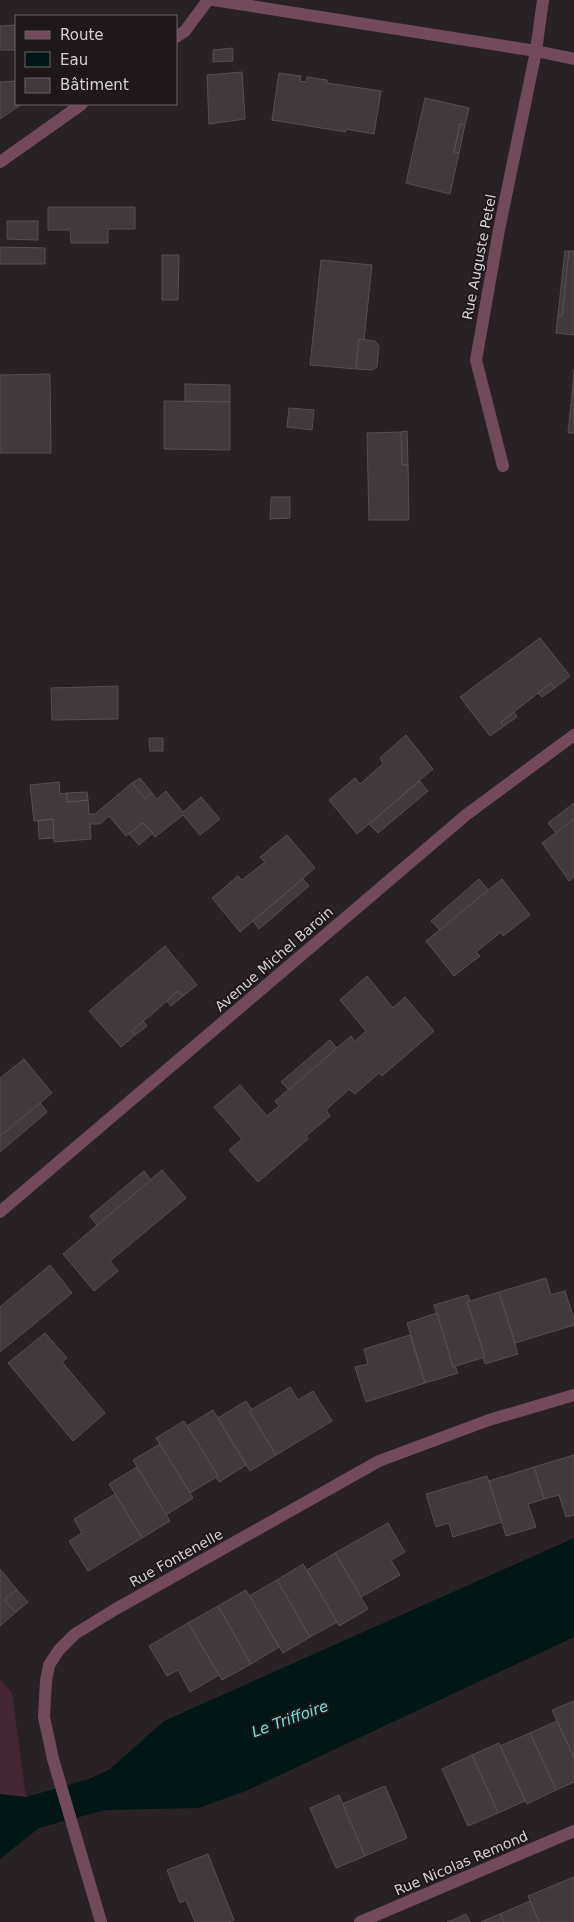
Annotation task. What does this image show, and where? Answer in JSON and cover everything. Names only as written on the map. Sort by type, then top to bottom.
[{"type":"street","points":[[181,34],[208,0]]},
{"type":"street","points":[[213,0],[536,52],[574,60]]},
{"type":"street","name":"Rue Auguste Petel","points":[[503,466],[476,360],[499,230],[536,52],[543,0]]},
{"type":"street","points":[[0,162],[81,105]]},
{"type":"street","name":"Avenue Michel Baroin","points":[[0,1212],[466,815],[574,735]]},
{"type":"street","name":"Rue Fontenelle","points":[[101,1922],[53,1759],[44,1716],[49,1665],[58,1650],[75,1634],[123,1605],[379,1461],[489,1420],[574,1395]]},
{"type":"street","name":"Rue Nicolas Remond","points":[[360,1922],[574,1831]]},
{"type":"shaded area","points":[[0,1679],[12,1693],[26,1797],[0,1794]]},
{"type":"water","name":"Le Triffoire","points":[[574,1538],[574,1637],[246,1791],[199,1808],[105,1810],[39,1828],[0,1859],[0,1794],[26,1797],[89,1779],[110,1769],[164,1721]]},
{"type":"building","points":[[15,25],[15,50],[0,50],[0,26]]},
{"type":"building","points":[[233,48],[233,61],[213,62],[213,50]]},
{"type":"building","points":[[242,72],[245,119],[209,124],[207,75]]},
{"type":"building","points":[[279,73],[301,76],[300,81],[306,82],[307,77],[327,80],[327,83],[381,91],[374,134],[346,129],[346,132],[272,120]]},
{"type":"building","points":[[15,81],[15,105],[21,105],[0,119],[0,82]]},
{"type":"building","points":[[425,98],[469,108],[465,125],[460,124],[454,152],[459,153],[450,194],[406,183]]},
{"type":"building","points":[[460,124],[465,125],[459,153],[454,152]]},
{"type":"building","points":[[48,207],[135,207],[135,229],[108,229],[108,243],[71,243],[70,230],[48,230]]},
{"type":"building","points":[[7,221],[38,221],[38,240],[7,239]]},
{"type":"building","points":[[0,247],[45,248],[45,264],[0,264]]},
{"type":"building","points":[[565,251],[569,251],[562,316],[558,315]]},
{"type":"building","points":[[569,251],[574,251],[574,335],[556,333],[558,315],[562,316]]},
{"type":"building","points":[[162,255],[179,255],[178,300],[162,300]]},
{"type":"building","points":[[321,260],[372,265],[364,340],[359,339],[356,369],[310,365]]},
{"type":"building","points":[[359,339],[375,341],[379,346],[377,367],[372,370],[356,369]]},
{"type":"building","points":[[574,370],[574,405],[571,405]]},
{"type":"building","points":[[50,374],[51,453],[0,453],[0,375]]},
{"type":"building","points":[[185,384],[230,385],[230,402],[185,401]]},
{"type":"building","points":[[164,401],[230,402],[230,450],[164,449]]},
{"type":"building","points":[[571,405],[574,405],[574,433],[568,433]]},
{"type":"building","points":[[289,408],[314,410],[312,430],[287,427]]},
{"type":"building","points":[[407,431],[408,465],[402,465],[401,432]]},
{"type":"building","points":[[401,432],[402,465],[408,465],[409,520],[369,520],[367,433]]},
{"type":"building","points":[[271,497],[290,497],[290,518],[270,519]]},
{"type":"building","points":[[540,638],[570,676],[555,688],[551,683],[501,722],[504,726],[490,736],[460,697]]},
{"type":"building","points":[[551,683],[555,688],[542,697],[538,693]]},
{"type":"building","points":[[118,686],[118,719],[52,720],[51,688]]},
{"type":"building","points":[[514,712],[517,717],[504,726],[501,722]]},
{"type":"building","points":[[406,735],[433,769],[357,834],[329,800],[355,778],[360,784],[383,764],[380,758]]},
{"type":"building","points":[[149,738],[163,738],[163,751],[150,751]]},
{"type":"building","points":[[140,778],[152,793],[145,799],[132,783]]},
{"type":"building","points":[[420,781],[428,791],[378,833],[369,824]]},
{"type":"building","points":[[59,782],[60,794],[67,793],[67,802],[88,800],[89,814],[95,814],[132,783],[145,799],[152,793],[157,799],[166,791],[183,812],[201,797],[220,819],[200,835],[183,815],[155,837],[143,823],[126,836],[109,816],[100,824],[90,824],[91,839],[54,842],[53,819],[34,821],[30,785]]},
{"type":"building","points":[[87,792],[88,800],[67,802],[67,793]]},
{"type":"building","points":[[574,803],[574,819],[556,833],[548,823]]},
{"type":"building","points":[[53,819],[54,838],[39,839],[38,821]]},
{"type":"building","points":[[574,819],[574,877],[569,881],[542,843]]},
{"type":"building","points":[[143,823],[153,833],[139,845],[129,834]]},
{"type":"building","points":[[287,835],[315,868],[240,932],[212,898],[238,876],[242,880],[265,862],[260,857]]},
{"type":"building","points":[[303,879],[309,886],[259,929],[253,921]]},
{"type":"building","points":[[479,879],[488,890],[440,930],[431,921]]},
{"type":"building","points":[[502,879],[530,915],[503,936],[501,932],[476,952],[480,956],[454,976],[426,941]]},
{"type":"building","points":[[165,946],[197,985],[183,996],[178,991],[132,1031],[135,1035],[121,1047],[89,1011]]},
{"type":"building","points":[[367,976],[393,1008],[405,997],[434,1031],[382,1076],[379,1073],[355,1094],[349,1089],[326,1110],[330,1116],[306,1136],[308,1139],[258,1182],[229,1150],[242,1139],[214,1107],[240,1085],[267,1116],[279,1106],[275,1101],[351,1036],[355,1041],[366,1031],[340,1000]]},
{"type":"building","points":[[178,991],[183,996],[171,1006],[167,1001]]},
{"type":"building","points":[[143,1021],[147,1026],[135,1035],[132,1031]]},
{"type":"building","points":[[330,1040],[337,1048],[289,1090],[281,1082]]},
{"type":"building","points":[[24,1059],[52,1093],[0,1136],[0,1078]]},
{"type":"building","points":[[40,1103],[47,1112],[0,1152],[0,1136]]},
{"type":"building","points":[[162,1170],[186,1198],[110,1261],[118,1271],[94,1291],[63,1254]]},
{"type":"building","points":[[144,1171],[151,1180],[97,1225],[90,1216]]},
{"type":"building","points":[[50,1265],[72,1293],[0,1352],[0,1307]]},
{"type":"building","points":[[546,1278],[551,1295],[565,1291],[574,1319],[574,1325],[515,1343],[499,1292]]},
{"type":"building","points":[[499,1292],[518,1354],[485,1364],[483,1358],[485,1357],[467,1302]]},
{"type":"building","points":[[468,1295],[470,1301],[467,1302],[485,1357],[453,1367],[434,1305]]},
{"type":"building","points":[[437,1313],[453,1367],[455,1366],[458,1373],[425,1383],[407,1323]]},
{"type":"building","points":[[45,1333],[67,1358],[62,1362],[105,1413],[73,1441],[8,1363]]},
{"type":"building","points":[[410,1335],[425,1383],[366,1402],[355,1367],[368,1364],[364,1349]]},
{"type":"building","points":[[290,1387],[298,1400],[313,1391],[332,1421],[276,1455],[249,1411]]},
{"type":"building","points":[[246,1401],[252,1410],[249,1411],[276,1455],[250,1471],[218,1418]]},
{"type":"building","points":[[213,1410],[246,1465],[219,1482],[216,1477],[218,1476],[187,1426]]},
{"type":"building","points":[[184,1421],[218,1476],[190,1493],[156,1438]]},
{"type":"building","points":[[160,1444],[193,1498],[166,1515],[133,1460]]},
{"type":"building","points":[[574,1455],[574,1515],[566,1517],[559,1495],[544,1499],[534,1467]]},
{"type":"building","points":[[137,1467],[170,1521],[142,1538],[109,1484]]},
{"type":"building","points":[[534,1467],[544,1499],[528,1504],[536,1527],[506,1536],[489,1481]]},
{"type":"building","points":[[487,1476],[502,1522],[453,1537],[449,1523],[436,1527],[426,1494]]},
{"type":"building","points":[[115,1494],[142,1538],[88,1571],[69,1541],[82,1533],[74,1519]]},
{"type":"building","points":[[388,1523],[405,1552],[391,1560],[400,1575],[361,1597],[335,1553]]},
{"type":"building","points":[[335,1553],[368,1609],[339,1626],[307,1570]]},
{"type":"building","points":[[303,1564],[337,1622],[310,1637],[277,1580]]},
{"type":"building","points":[[0,1569],[17,1590],[4,1600],[16,1612],[0,1626]]},
{"type":"building","points":[[277,1580],[310,1637],[283,1653],[249,1596]]},
{"type":"building","points":[[17,1590],[28,1602],[16,1612],[4,1600]]},
{"type":"building","points":[[246,1590],[279,1647],[251,1664],[218,1606]]},
{"type":"building","points":[[218,1606],[251,1664],[222,1680],[188,1623]]},
{"type":"building","points":[[188,1623],[219,1675],[190,1692],[178,1670],[167,1676],[149,1646]]},
{"type":"building","points":[[574,1701],[574,1758],[552,1710]]},
{"type":"building","points":[[557,1721],[574,1758],[574,1782],[556,1790],[530,1733]]},
{"type":"building","points":[[530,1733],[556,1790],[527,1804],[500,1746]]},
{"type":"building","points":[[499,1743],[525,1801],[498,1813],[472,1755]]},
{"type":"building","points":[[472,1755],[498,1813],[468,1826],[442,1769]]},
{"type":"building","points":[[385,1786],[407,1838],[365,1856],[342,1804]]},
{"type":"building","points":[[339,1795],[365,1856],[336,1868],[310,1808]]},
{"type":"building","points":[[208,1854],[234,1920],[229,1922],[195,1922],[186,1900],[180,1903],[167,1870]]},
{"type":"building","points":[[574,1877],[574,1922],[539,1922],[528,1896]]},
{"type":"building","points":[[530,1901],[539,1922],[504,1922],[500,1914]]},
{"type":"building","points":[[466,1914],[470,1922],[447,1922],[453,1920]]},
{"type":"building","points":[[500,1914],[504,1922],[481,1922],[488,1919]]}]
